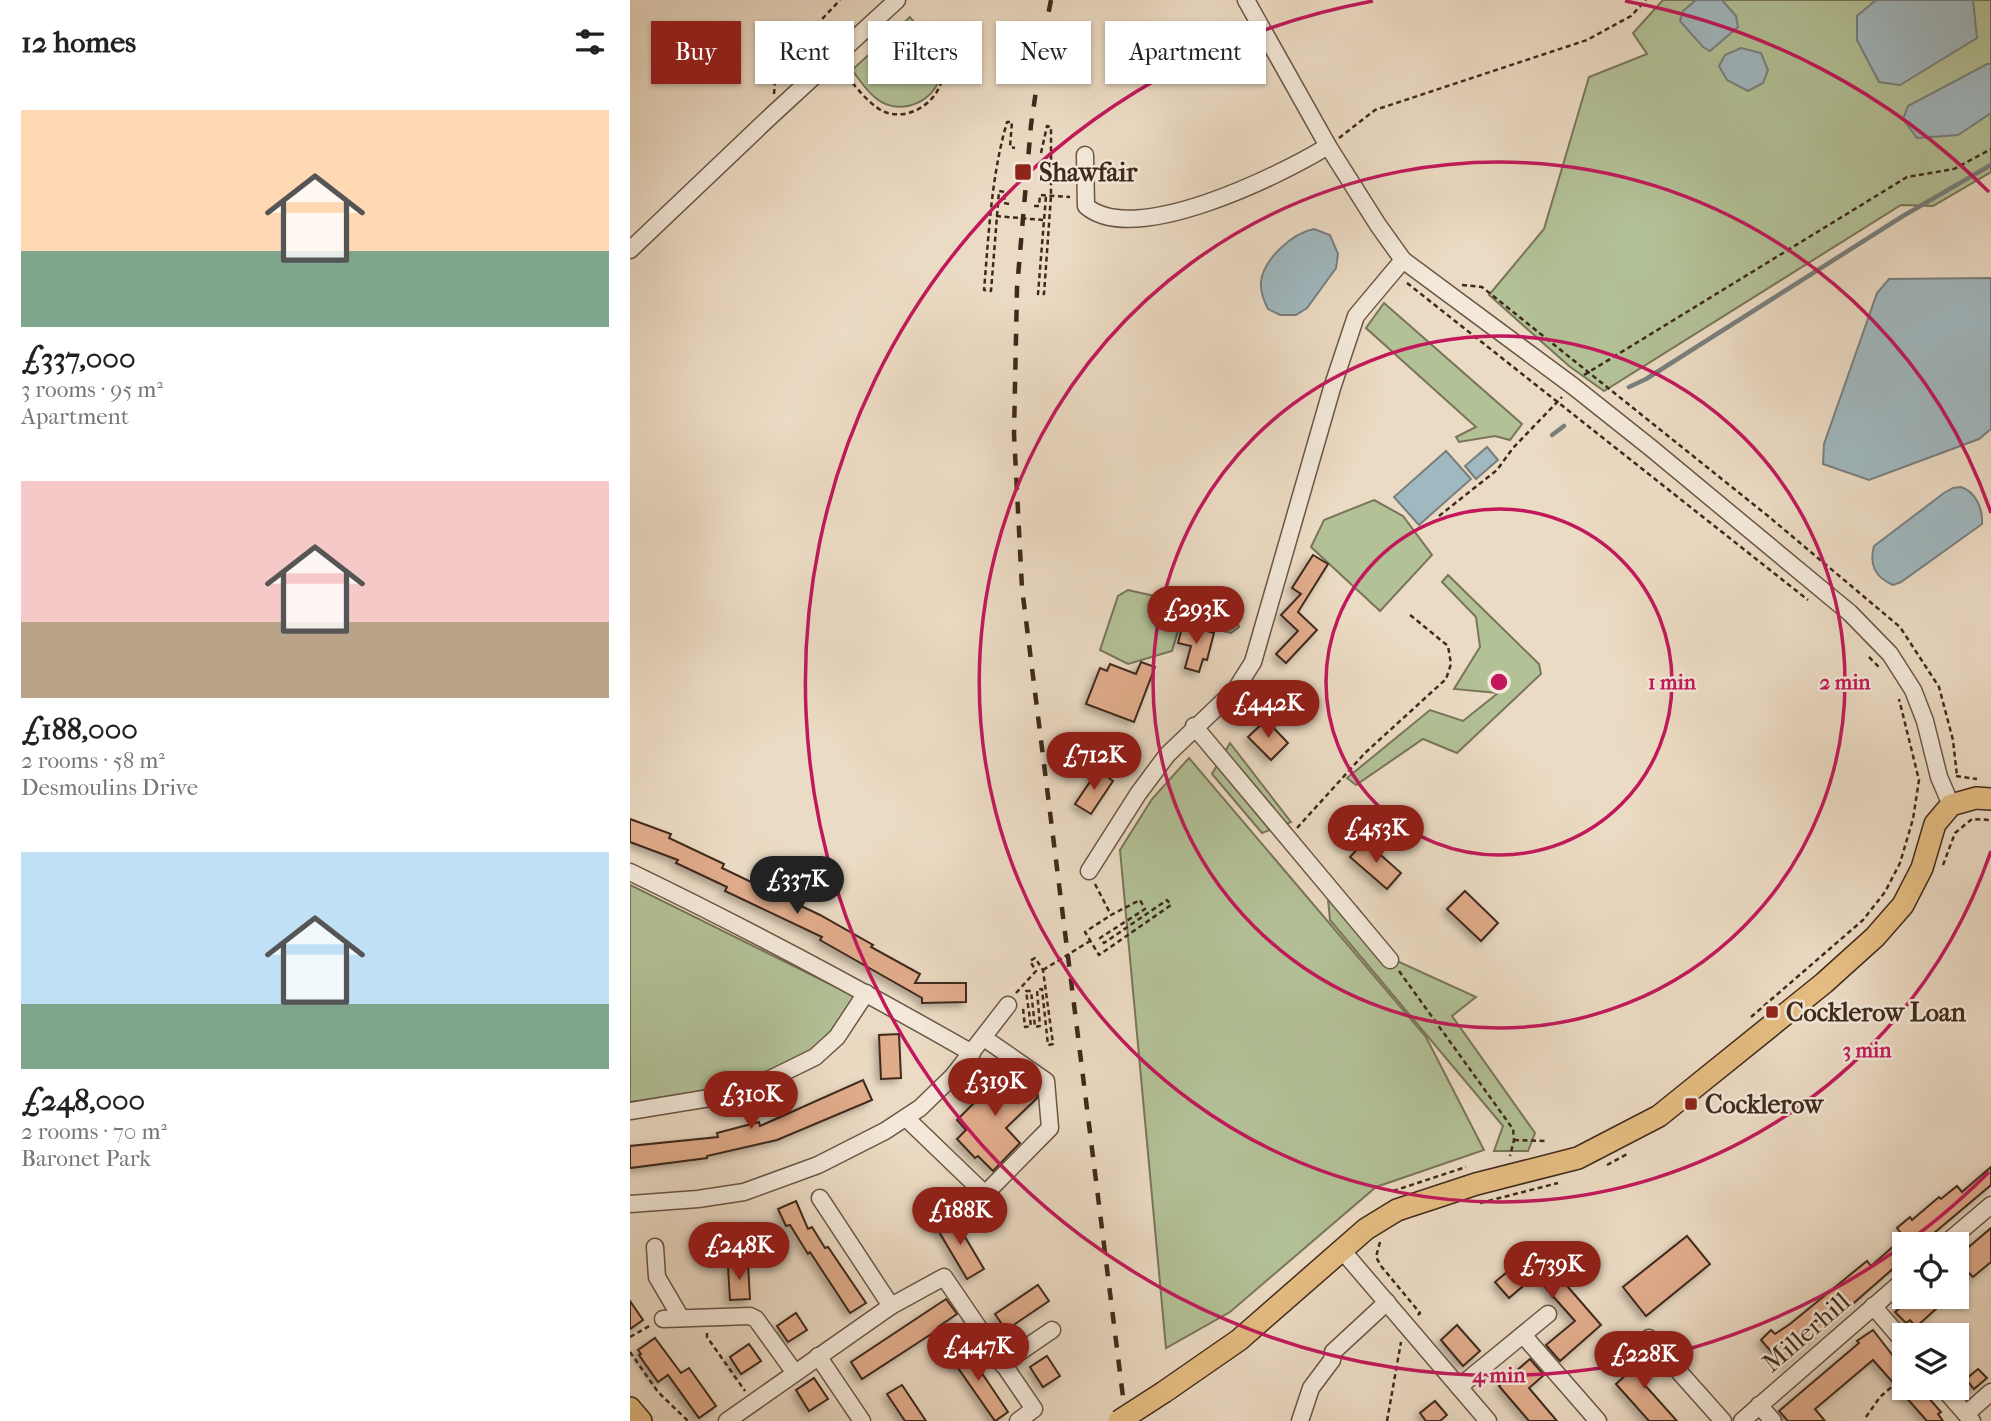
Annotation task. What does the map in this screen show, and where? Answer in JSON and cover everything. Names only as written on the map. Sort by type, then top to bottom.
[{"type":"main road","points":[[1119,1421],[1238,1340],[1341,1249],[1366,1229],[1397,1210],[1476,1184],[1578,1158],[1659,1116],[1824,983],[1875,937],[1903,905],[1922,868],[1935,824],[1951,805],[1976,799],[1987,790]]},
{"type":"main road","points":[[630,1408],[641,1421]]},
{"type":"street","points":[[854,39],[897,0]]},
{"type":"street","points":[[1246,0],[1328,146],[1378,225],[1398,266],[1573,386],[1850,613],[1890,654],[1913,690],[1925,721],[1939,776],[1951,805]]},
{"type":"street","points":[[630,250],[805,84]]},
{"type":"street","points":[[1086,155],[1086,206],[1095,214],[1132,219],[1168,213],[1236,192],[1296,166],[1328,146]]},
{"type":"street","points":[[1088,871],[1167,755],[1194,726],[1236,689],[1253,662],[1332,388],[1356,316],[1398,266]]},
{"type":"street","points":[[1194,726],[1390,960]]},
{"type":"street","points":[[630,872],[733,922],[866,993],[972,1054]]},
{"type":"street","points":[[630,1111],[716,1097],[764,1082],[815,1057],[837,1037],[866,993]]},
{"type":"street","points":[[630,1204],[744,1192],[818,1165],[885,1131],[920,1108],[1015,1005]]},
{"type":"street","points":[[906,1118],[985,1194],[1050,1128],[1046,1081],[984,1038]]},
{"type":"street","points":[[820,1198],[891,1306]]},
{"type":"street","points":[[1959,1232],[1991,1205]]},
{"type":"street","points":[[655,1247],[657,1277],[681,1318]]},
{"type":"street","points":[[1341,1249],[1488,1421]]},
{"type":"street","points":[[727,1421],[891,1306],[944,1278],[1034,1409],[1018,1421]]},
{"type":"street","name":"Millerhill","points":[[1742,1421],[1892,1290]]},
{"type":"street","points":[[1300,1421],[1311,1388],[1332,1360],[1333,1352],[1387,1301]]},
{"type":"street","points":[[1873,1306],[1892,1328]]},
{"type":"street","points":[[1459,1387],[1548,1314]]},
{"type":"street","points":[[663,1319],[756,1319],[795,1373]]},
{"type":"street","points":[[1002,1364],[1052,1331]]},
{"type":"street","points":[[1523,1335],[1598,1421]]},
{"type":"street","points":[[1649,1338],[1723,1421]]},
{"type":"street","points":[[818,1356],[862,1421]]},
{"type":"street","points":[[1953,1400],[1969,1418],[1991,1392]]},
{"type":"street","points":[[1759,1405],[1773,1421]]},
{"type":"path","points":[[772,115],[776,68],[841,0]]},
{"type":"path","points":[[1328,146],[1375,110],[1587,40],[1631,16],[1646,0]]},
{"type":"path","points":[[854,84],[879,109],[895,115],[929,103],[940,84]]},
{"type":"path","points":[[1009,204],[1004,203],[1005,192],[999,191],[990,291],[984,290],[992,190],[1007,122],[1012,122],[1010,147],[1015,148]]},
{"type":"path","points":[[1041,153],[1047,126],[1051,127],[1051,196],[1044,294],[1038,294],[1046,195]]},
{"type":"path","points":[[1439,516],[1497,470],[1513,448],[1589,372],[1907,177],[1955,169],[1991,149]]},
{"type":"path","points":[[1034,206],[1039,206],[1040,195],[1085,198]]},
{"type":"path","points":[[996,216],[1044,220]]},
{"type":"path","points":[[1398,266],[1557,402],[1813,603]]},
{"type":"path","points":[[1288,839],[1365,753],[1446,679],[1451,664],[1448,646],[1409,614]]},
{"type":"path","points":[[1862,648],[1879,667]]},
{"type":"path","points":[[1749,1019],[1863,920],[1885,892],[1899,863],[1913,820],[1919,780],[1899,700]]},
{"type":"path","points":[[1956,776],[1987,790]]},
{"type":"path","points":[[1955,833],[1972,819],[1991,820]]},
{"type":"path","points":[[1088,871],[1111,915]]},
{"type":"path","points":[[1140,900],[1145,909],[1100,938],[1104,943],[1167,900],[1171,905],[1099,955],[1086,932],[1111,915],[1140,900]]},
{"type":"path","points":[[1043,970],[1090,941]]},
{"type":"path","points":[[1015,1005],[1025,1027],[1031,1026],[1026,991],[1031,991],[1035,1027],[1040,1026],[1037,990],[1042,989],[1048,1045],[1053,1044],[1043,970],[1035,958],[1030,961],[1036,971],[1023,984]]},
{"type":"path","points":[[1390,960],[1513,1129],[1514,1140],[1510,1156]]},
{"type":"path","points":[[1514,1140],[1546,1141]]},
{"type":"path","points":[[1397,1210],[1388,1193],[1474,1165]]},
{"type":"path","points":[[1384,1236],[1377,1246],[1376,1257],[1420,1313],[1408,1325]]},
{"type":"path","points":[[706,1317],[707,1337],[753,1402]]},
{"type":"path","points":[[630,1337],[663,1319]]},
{"type":"path","points":[[1387,1421],[1401,1342]]},
{"type":"path","points":[[630,1352],[658,1392],[688,1421]]},
{"type":"path","points":[[1866,1417],[1880,1397],[1892,1387]]},
{"type":"green space","points":[[1663,0],[1991,0],[1991,172],[1933,206],[1901,205],[1604,391],[1569,366],[1489,295],[1544,229],[1589,77],[1647,54],[1633,33]]},
{"type":"green space","points":[[868,55],[868,84],[936,84],[927,97],[918,103],[897,107],[873,96],[854,73],[854,68]]},
{"type":"green space","points":[[1384,303],[1522,424],[1510,440],[1495,436],[1459,442],[1456,437],[1476,427],[1366,328]]},
{"type":"green space","points":[[1374,500],[1403,516],[1432,555],[1380,611],[1311,547],[1324,520]]},
{"type":"green space","points":[[1448,575],[1539,664],[1541,674],[1457,753],[1423,739],[1356,785],[1347,778],[1430,710],[1463,721],[1498,693],[1454,689],[1480,647],[1476,617],[1442,582]]},
{"type":"green space","points":[[1128,590],[1234,614],[1239,627],[1231,633],[1181,621],[1172,651],[1128,664],[1100,650],[1118,596]]},
{"type":"green space","points":[[1230,743],[1291,822],[1262,833],[1212,774]]},
{"type":"green space","points":[[1189,758],[1426,1037],[1484,1150],[1376,1187],[1230,1312],[1166,1348],[1120,850],[1152,799]]},
{"type":"green space","points":[[630,885],[856,997],[825,1040],[779,1067],[729,1084],[677,1096],[630,1102]]},
{"type":"green space","points":[[1328,899],[1357,907],[1399,962],[1476,997],[1452,1016],[1535,1133],[1528,1151],[1494,1151],[1503,1126],[1330,920]]},
{"type":"water","points":[[1696,0],[1722,0],[1736,16],[1738,27],[1710,51],[1703,47],[1680,21],[1683,11]]},
{"type":"water","points":[[1876,0],[1973,0],[1977,38],[1900,85],[1879,82],[1857,40],[1857,16]]},
{"type":"water","points":[[1741,48],[1761,53],[1768,70],[1763,83],[1748,91],[1727,80],[1719,66],[1725,55]]},
{"type":"water","points":[[1991,64],[1991,113],[1958,135],[1917,138],[1903,119],[1908,106]]},
{"type":"water","points":[[1314,229],[1330,235],[1338,254],[1336,268],[1307,308],[1296,315],[1280,315],[1268,309],[1265,303],[1261,289],[1263,274],[1280,249],[1297,236]]},
{"type":"water","points":[[1991,278],[1991,429],[1979,439],[1869,480],[1823,464],[1824,444],[1877,293],[1889,279]]},
{"type":"water","points":[[1487,447],[1498,460],[1476,479],[1465,466]]},
{"type":"water","points":[[1446,451],[1471,479],[1419,525],[1394,497]]},
{"type":"water","points":[[1961,487],[1971,493],[1978,502],[1982,524],[1901,582],[1893,585],[1882,578],[1873,565],[1874,546],[1944,493]]},
{"type":"building","points":[[1313,555],[1328,564],[1298,612],[1317,630],[1286,663],[1276,654],[1298,631],[1281,615],[1301,594],[1292,588]]},
{"type":"building","points":[[1183,624],[1214,633],[1207,660],[1203,659],[1199,672],[1185,668],[1191,646],[1178,643]]},
{"type":"building","points":[[1141,662],[1155,667],[1134,722],[1086,704],[1100,668],[1107,671],[1110,664],[1136,674]]},
{"type":"building","points":[[1266,720],[1288,743],[1271,760],[1248,737]]},
{"type":"building","points":[[1098,770],[1113,781],[1091,814],[1075,804]]},
{"type":"building","points":[[630,819],[671,834],[669,838],[724,864],[722,868],[820,915],[873,945],[871,947],[920,974],[915,983],[966,983],[966,1002],[922,1003],[922,998],[820,940],[822,937],[725,891],[727,887],[676,863],[678,860],[630,842]]},
{"type":"building","points":[[1365,841],[1401,873],[1387,889],[1350,857]]},
{"type":"building","points":[[1465,891],[1498,923],[1481,941],[1447,909]]},
{"type":"building","points":[[899,1034],[901,1078],[881,1079],[879,1035]]},
{"type":"building","points":[[1003,1074],[1013,1084],[1021,1076],[1031,1083],[1036,1088],[1037,1098],[1006,1128],[1020,1143],[993,1171],[978,1156],[975,1158],[957,1139],[966,1130],[957,1120],[973,1104],[964,1095],[979,1080],[988,1089]]},
{"type":"building","points":[[863,1080],[872,1100],[777,1140],[707,1158],[630,1168],[630,1146],[718,1137],[717,1133],[759,1122],[760,1126]]},
{"type":"building","points":[[1991,1167],[1991,1185],[1935,1232],[1900,1232],[1897,1228],[1957,1186],[1962,1192]]},
{"type":"building","points":[[796,1201],[808,1229],[812,1227],[825,1248],[828,1247],[866,1303],[850,1313],[810,1252],[808,1254],[790,1225],[786,1226],[778,1209]]},
{"type":"building","points":[[952,1215],[984,1269],[967,1279],[935,1225]]},
{"type":"building","points":[[1991,1228],[1991,1262],[1973,1277],[1969,1273],[1969,1247]]},
{"type":"building","points":[[726,1232],[727,1257],[706,1258],[706,1233]]},
{"type":"building","points":[[1687,1236],[1710,1264],[1646,1316],[1623,1287]]},
{"type":"building","points":[[1892,1248],[1892,1270],[1783,1365],[1761,1340],[1771,1330],[1775,1334],[1790,1324],[1867,1261],[1871,1266]]},
{"type":"building","points":[[1535,1249],[1601,1325],[1560,1361],[1546,1345],[1575,1321],[1535,1276],[1509,1298],[1495,1282]]},
{"type":"building","points":[[748,1264],[750,1299],[730,1300],[728,1266]]},
{"type":"building","points":[[1038,1285],[1049,1301],[1006,1330],[995,1314]]},
{"type":"building","points":[[946,1299],[957,1314],[938,1327],[939,1329],[862,1379],[851,1362]]},
{"type":"building","points":[[630,1301],[643,1320],[630,1329]]},
{"type":"building","points":[[1899,1309],[1936,1309],[1920,1323],[1913,1323],[1910,1320],[1906,1323],[1895,1312]]},
{"type":"building","points":[[796,1313],[807,1330],[788,1342],[777,1326]]},
{"type":"building","points":[[1457,1325],[1480,1351],[1463,1366],[1441,1340]]},
{"type":"building","points":[[1873,1330],[1892,1355],[1892,1381],[1873,1360],[1815,1409],[1825,1421],[1788,1421],[1779,1411],[1859,1343],[1857,1341]]},
{"type":"building","points":[[655,1338],[681,1373],[689,1368],[716,1406],[699,1418],[668,1375],[658,1382],[638,1350]]},
{"type":"building","points":[[749,1344],[761,1361],[741,1374],[730,1357]]},
{"type":"building","points":[[963,1345],[1008,1412],[995,1421],[949,1355]]},
{"type":"building","points":[[1649,1354],[1661,1367],[1643,1383],[1677,1421],[1649,1421],[1616,1384]]},
{"type":"building","points":[[1047,1356],[1060,1376],[1043,1387],[1030,1367]]},
{"type":"building","points":[[1530,1359],[1544,1375],[1529,1388],[1557,1421],[1529,1421],[1499,1386]]},
{"type":"building","points":[[1978,1369],[1987,1378],[1974,1389],[1969,1383],[1969,1376]]},
{"type":"building","points":[[814,1378],[828,1399],[809,1411],[796,1390]]},
{"type":"building","points":[[902,1385],[926,1421],[905,1421],[887,1394]]},
{"type":"building","points":[[1908,1400],[1930,1400],[1941,1412],[1938,1414],[1943,1421],[1927,1421]]},
{"type":"building","points":[[1435,1401],[1447,1415],[1440,1421],[1426,1421],[1420,1413]]},
{"type":"waterway","points":[[1629,387],[1646,379],[1903,216],[1991,165]]},
{"type":"waterway","points":[[1552,435],[1564,426]]},
{"type":"railway","points":[[1051,0],[1031,125],[1017,288],[1014,434],[1022,588],[1126,1421]]},
{"type":"place","name":"Shawfair","points":[[1023,172]]},
{"type":"place","name":"Cocklerow Loan","points":[[1772,1012]]},
{"type":"place","name":"Cocklerow","points":[[1691,1104]]}]
